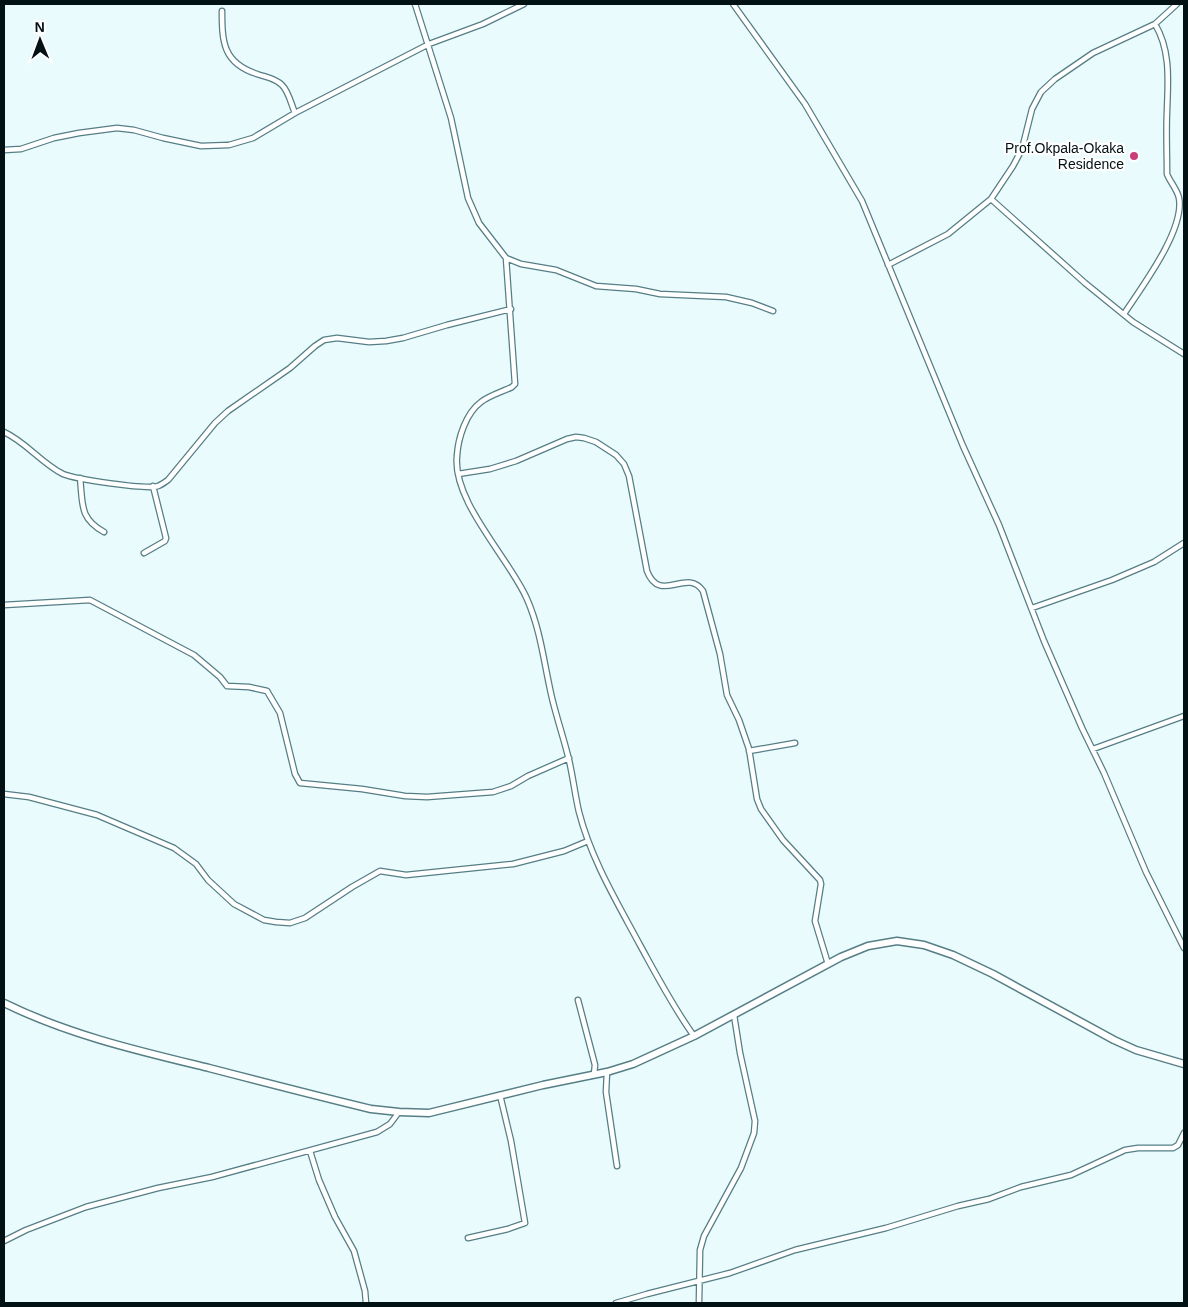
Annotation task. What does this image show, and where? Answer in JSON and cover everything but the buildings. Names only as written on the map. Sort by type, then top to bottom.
[{"type":"main road","points":[[4,1003],[52,1025],[100,1040],[362,1106],[399,1112],[429,1113],[500,1095],[608,1072],[633,1064],[694,1036],[828,964],[868,946],[897,941],[924,945],[953,955],[993,974],[1114,1040],[1136,1050],[1184,1064]]},
{"type":"street","points":[[416,4],[451,118],[468,198],[479,223],[506,258],[521,264],[556,270],[596,286],[636,289],[660,294],[726,298],[752,303],[773,311]]},
{"type":"street","points":[[4,150],[22,149],[54,138],[117,128],[134,130],[201,146],[229,145],[253,138],[295,113],[385,65],[429,44],[483,24],[524,4]]},
{"type":"street","points":[[733,4],[800,97],[862,200],[962,446],[999,525],[1044,641],[1146,872],[1184,948]]},
{"type":"street","points":[[888,264],[948,234],[991,199],[1022,149],[1032,109],[1041,92],[1055,79],[1093,52],[1156,24],[1177,4]]},
{"type":"street","points":[[222,11],[222,31],[229,56],[236,64],[248,71],[273,78],[280,83],[286,90],[295,113]]},
{"type":"street","points":[[1124,314],[1152,273],[1170,239],[1178,220],[1180,209],[1178,192],[1168,174],[1169,70],[1167,56],[1156,24]]},
{"type":"street","points":[[991,199],[1085,283],[1133,322],[1184,354]]},
{"type":"street","points":[[506,258],[515,384],[480,402],[470,415],[462,432],[456,456],[460,484],[471,508],[525,595],[534,614],[540,634],[552,698],[569,758],[579,810],[588,841],[631,928],[674,1006],[694,1036]]},
{"type":"street","points":[[4,432],[13,436],[63,474],[80,478],[158,486],[168,480],[215,423],[228,411],[290,368],[324,340],[337,338],[369,342],[386,341],[511,308]]},
{"type":"street","points":[[458,474],[490,469],[516,461],[576,437],[596,442],[616,455],[624,464],[629,476],[646,571],[649,578],[659,586],[666,587],[692,582],[704,592],[720,654],[727,695],[739,720],[749,752],[753,784],[761,809],[783,840],[820,880],[821,891],[816,921],[828,964]]},
{"type":"street","points":[[80,478],[85,515],[88,521],[104,532]]},
{"type":"street","points":[[144,553],[166,541],[153,486]]},
{"type":"street","points":[[1032,608],[1112,580],[1154,562],[1184,543]]},
{"type":"street","points":[[4,605],[90,600],[194,655],[220,677],[227,686],[249,687],[267,691],[280,713],[300,783],[427,797],[492,792],[511,786],[528,776],[569,758]]},
{"type":"street","points":[[1093,749],[1184,716]]},
{"type":"street","points":[[749,752],[795,743]]},
{"type":"street","points":[[4,794],[29,797],[97,815],[174,848],[188,856],[218,890],[234,904],[264,920],[276,922],[290,923],[305,918],[380,871],[406,875],[513,864],[564,851],[588,841]]},
{"type":"street","points":[[1178,934],[1184,933]]},
{"type":"street","points":[[578,1000],[595,1065],[594,1074]]},
{"type":"street","points":[[699,1303],[700,1250],[704,1236],[741,1168],[755,1127],[755,1114],[749,1098],[734,1015]]},
{"type":"street","points":[[608,1072],[606,1092],[617,1166]]},
{"type":"street","points":[[468,1238],[525,1223],[511,1140],[500,1095]]},
{"type":"street","points":[[4,1241],[26,1230],[86,1207],[158,1188],[212,1177],[377,1132],[390,1124],[399,1112]]},
{"type":"street","points":[[616,1303],[744,1268],[795,1250],[902,1224],[958,1206],[989,1199],[1021,1187],[1071,1175],[1125,1150],[1173,1148],[1178,1146],[1184,1133]]},
{"type":"street","points":[[310,1151],[319,1180],[335,1217],[354,1251],[366,1291],[366,1303]]},
{"type":"place","name":"Prof.Okpala-Okaka Residence","points":[[1134,156]]}]
